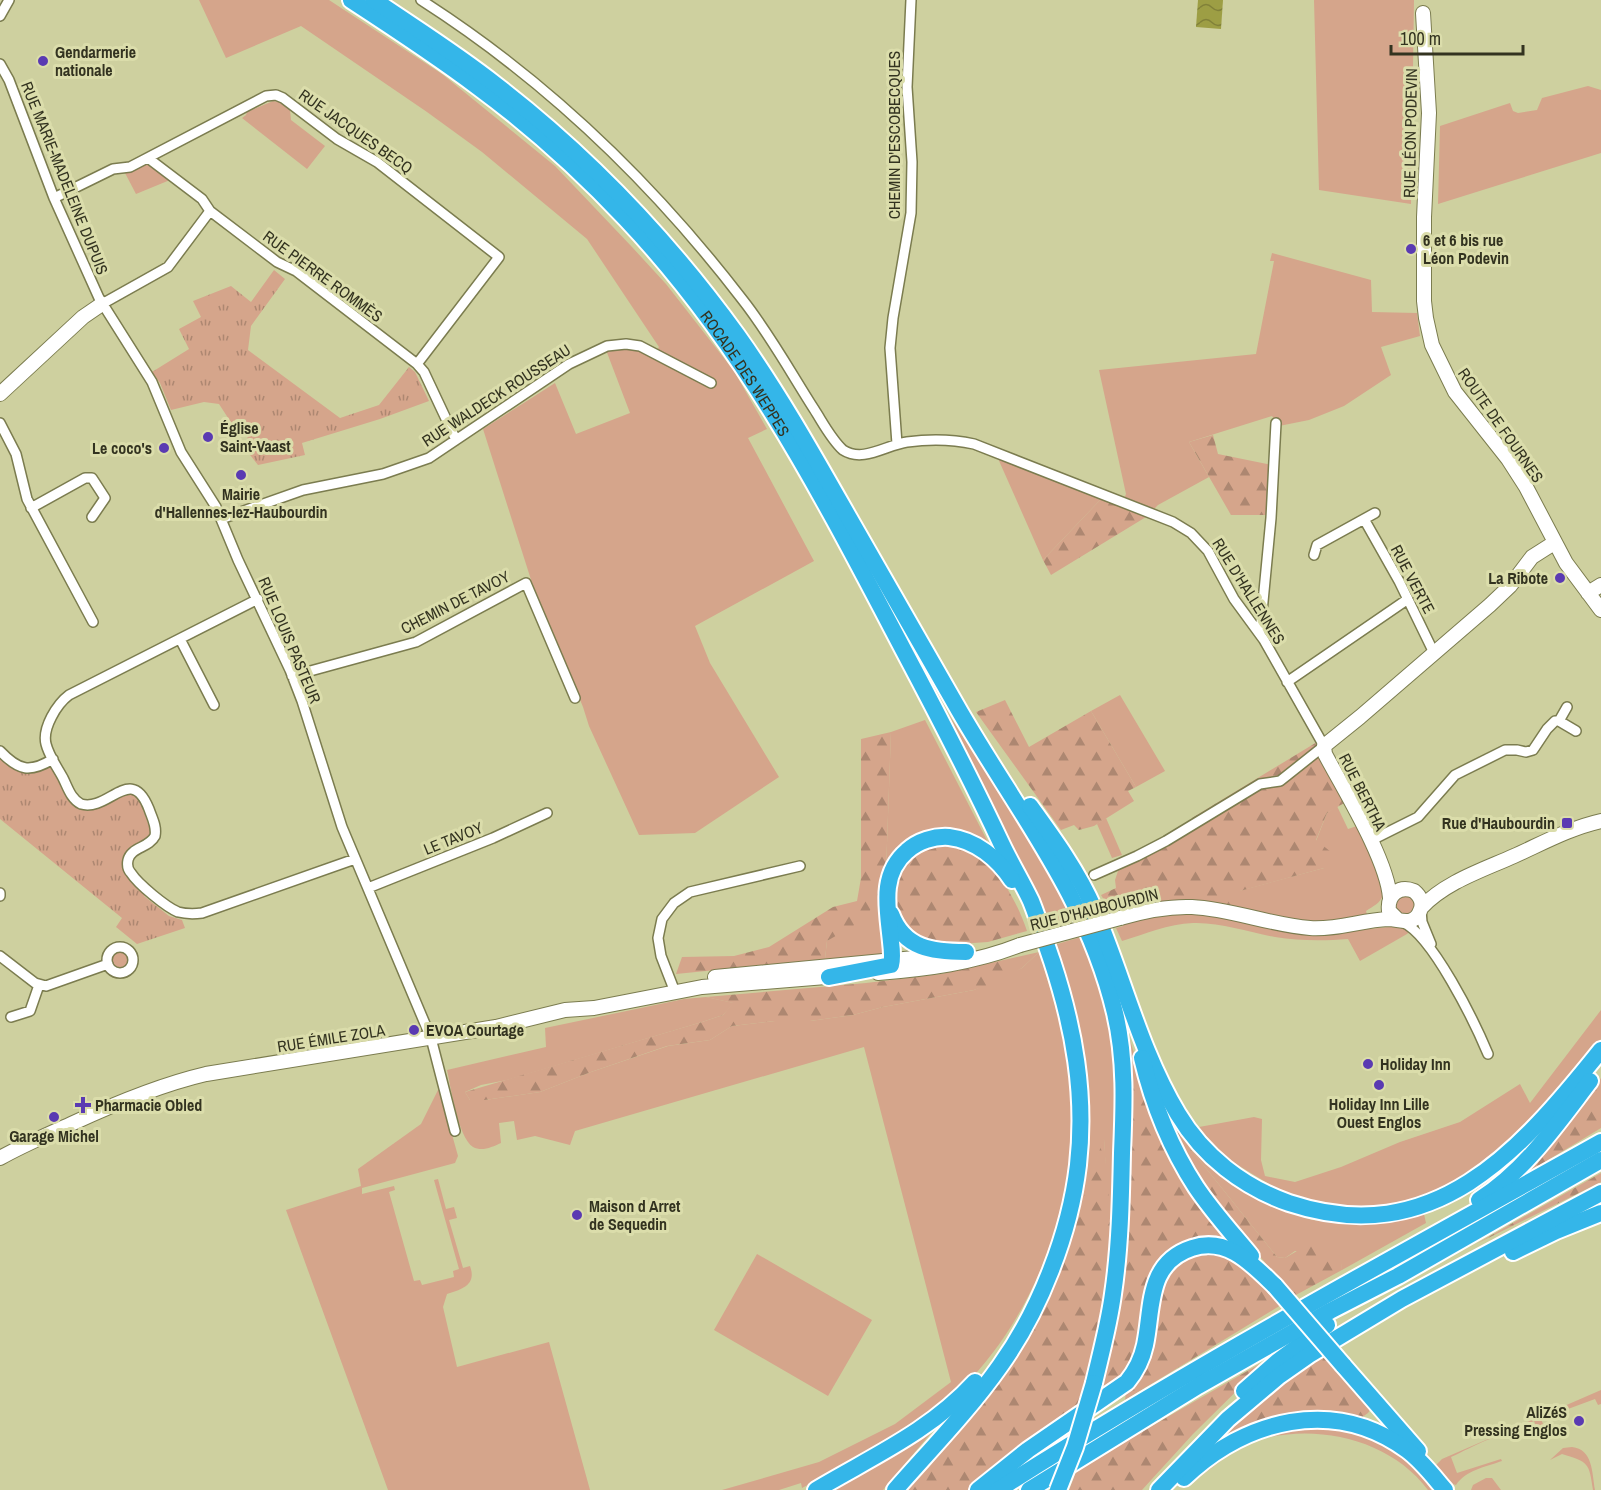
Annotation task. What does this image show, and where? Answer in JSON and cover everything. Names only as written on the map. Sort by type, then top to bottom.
[{"type":"highway","name":"ROCADE DES WEPPES","points":[[351,0],[479,87],[554,150],[627,220],[694,298],[758,387],[816,484],[959,757],[1034,907],[1048,949]]},
{"type":"highway","name":"ROCADE DES WEPPES","points":[[374,0],[496,85],[552,131],[630,206],[678,260],[710,299],[763,373],[809,448],[931,661]]},
{"type":"highway","points":[[931,661],[1076,875],[1094,908],[1165,1090],[1179,1116],[1197,1141],[1223,1167],[1261,1191],[1292,1203],[1324,1211],[1362,1214],[1403,1210],[1431,1202],[1468,1183],[1502,1159],[1562,1098],[1601,1050]]},
{"type":"highway","points":[[931,661],[1064,880],[1094,946],[1116,1016],[1121,1045],[1124,1094],[1118,1247],[1112,1305],[1076,1447],[1058,1490]]},
{"type":"highway","points":[[825,974],[891,965],[887,902],[890,876],[900,857],[910,849],[929,839],[955,838],[984,851],[1006,872],[1048,949],[1072,1031],[1078,1071],[1081,1108],[1072,1202],[1058,1253],[1046,1281],[1022,1332],[1002,1364],[895,1490]]},
{"type":"highway","points":[[887,902],[896,926],[919,946],[937,951],[966,952]]},
{"type":"highway","points":[[1124,987],[1150,1090],[1174,1150],[1209,1206],[1275,1286],[1452,1490]]},
{"type":"highway","points":[[1304,1308],[1328,1288],[1475,1202],[1499,1185],[1545,1140],[1601,1066]]},
{"type":"highway","points":[[998,1490],[1135,1404],[1601,1142]]},
{"type":"highway","points":[[1029,1490],[1198,1386],[1330,1311],[1398,1276],[1601,1160]]},
{"type":"highway","points":[[1157,1490],[1253,1397],[1293,1365],[1402,1299],[1601,1193]]},
{"type":"highway","points":[[1402,1299],[1442,1286],[1556,1231],[1601,1213]]},
{"type":"highway","points":[[978,1490],[1035,1445],[1127,1382],[1143,1353],[1153,1290],[1158,1277],[1171,1259],[1178,1254],[1197,1246],[1226,1248],[1242,1256],[1275,1286]]},
{"type":"highway","points":[[1157,1490],[1218,1417],[1276,1362],[1334,1320],[1386,1289],[1398,1276]]},
{"type":"highway","points":[[816,1490],[907,1439],[933,1422],[954,1404],[996,1357],[1046,1281]]},
{"type":"highway","points":[[1173,1490],[1200,1464],[1242,1437],[1271,1425],[1312,1419],[1352,1425],[1386,1438],[1420,1461],[1445,1490]]},
{"type":"main road","name":"RUE LÉON PODEVIN","points":[[1424,7],[1421,68],[1424,264]]},
{"type":"main road","name":"ROUTE DE FOURNES","points":[[1424,264],[1425,318],[1432,345],[1442,369],[1455,392],[1500,448],[1516,472],[1554,543],[1601,610]]},
{"type":"main road","points":[[0,394],[83,317],[102,304]]},
{"type":"main road","points":[[1324,746],[1434,654],[1510,586],[1532,557],[1554,543]]},
{"type":"main road","points":[[1588,593],[1601,585]]},
{"type":"main road","name":"RUE BERTHA","points":[[1324,746],[1325,754],[1373,847],[1396,882],[1409,889]]},
{"type":"main road","points":[[1389,901],[1390,913],[1400,921],[1414,919],[1435,896],[1462,880],[1570,830],[1601,811]]},
{"type":"main road","points":[[1570,830],[1601,821]]},
{"type":"main road","name":"RUE BERTHA","points":[[1373,847],[1388,886],[1389,901]]},
{"type":"main road","points":[[1353,924],[1378,913],[1396,891],[1409,889],[1422,891],[1462,880]]},
{"type":"main road","points":[[1409,889],[1419,897],[1421,909]]},
{"type":"main road","name":"RUE D'HAUBOURDIN","points":[[825,974],[940,965],[991,955],[1020,945],[1161,908],[1192,907],[1227,912],[1270,923],[1308,928],[1332,928],[1388,919],[1400,921]]},
{"type":"main road","name":"RUE D'HAUBOURDIN","points":[[892,961],[1020,945]]},
{"type":"main road","points":[[674,988],[716,986],[825,974]]},
{"type":"main road","name":"RUE ÉMILE ZOLA","points":[[0,1158],[123,1101],[206,1074],[474,1030],[527,1011],[555,1004],[674,988]]},
{"type":"street","points":[[0,16],[9,0]]},
{"type":"street","points":[[421,0],[534,82],[596,135],[644,183],[743,300],[843,450],[853,455],[860,455],[897,444]]},
{"type":"street","name":"CHEMIN D'ESCOBECQUES","points":[[897,444],[890,348],[892,318],[911,213],[912,162],[907,87],[911,0]]},
{"type":"street","name":"RUE MARIE-MADELEINE DUPUIS","points":[[0,64],[9,80],[54,198],[102,304]]},
{"type":"street","name":"RUE JACQUES BECQ","points":[[54,198],[113,169],[128,168],[266,96],[279,96],[337,140],[377,162],[499,257],[417,364]]},
{"type":"street","name":"RUE PIERRE ROMMÈS","points":[[148,158],[202,199],[210,212],[277,262],[296,271],[417,364],[424,372],[456,440]]},
{"type":"street","points":[[102,304],[168,267],[210,212]]},
{"type":"street","name":"RUE LOUIS PASTEUR","points":[[102,304],[152,382],[181,452],[213,501],[238,561],[258,599],[292,676],[330,793],[355,859],[431,1038],[455,1131]]},
{"type":"street","name":"RUE WALDECK ROUSSEAU","points":[[221,519],[310,488],[392,471],[429,458],[569,364],[607,346],[626,344],[640,346],[711,382]]},
{"type":"street","points":[[0,423],[15,454],[21,483],[31,508],[93,622]]},
{"type":"street","points":[[1260,633],[1271,518],[1276,423]]},
{"type":"street","name":"RUE D'HALLENNES","points":[[897,444],[945,440],[974,444],[1173,522],[1191,533],[1208,551],[1234,599],[1260,633],[1324,746]]},
{"type":"street","points":[[31,508],[85,478],[92,478],[105,498],[92,518]]},
{"type":"street","points":[[1314,555],[1317,545],[1375,513]]},
{"type":"street","name":"RUE VERTE","points":[[1364,519],[1408,599],[1434,654]]},
{"type":"street","name":"CHEMIN DE TAVOY","points":[[292,676],[416,642],[526,583],[574,698]]},
{"type":"street","points":[[258,599],[64,699],[54,714],[46,735],[46,744],[71,794],[81,804],[93,805],[128,789],[135,789],[141,794],[155,824],[155,837],[148,846],[131,853],[128,867],[132,875],[144,886],[179,912],[202,914],[355,859]]},
{"type":"street","points":[[1287,682],[1408,599]]},
{"type":"street","points":[[180,639],[214,705]]},
{"type":"street","points":[[1373,847],[1418,817],[1455,776],[1505,750],[1526,752],[1533,750],[1551,724],[1559,721],[1567,707]]},
{"type":"street","points":[[1559,721],[1576,731]]},
{"type":"street","points":[[1094,874],[1160,844],[1260,784],[1282,780],[1324,746]]},
{"type":"street","points":[[0,751],[12,762],[30,769],[39,768],[53,759]]},
{"type":"street","name":"LE TAVOY","points":[[368,888],[493,838],[547,813]]},
{"type":"street","points":[[674,988],[661,956],[658,938],[662,919],[674,903],[690,892],[800,866]]},
{"type":"street","points":[[1421,909],[1425,931],[1439,963]]},
{"type":"street","points":[[1400,921],[1414,929],[1439,963],[1488,1054]]},
{"type":"street","points":[[0,956],[39,985],[50,986],[108,964]]},
{"type":"street","points":[[11,1017],[30,1011],[39,985]]},
{"type":"green space","points":[[199,0],[329,0],[442,74],[555,166],[666,284],[734,371],[767,429],[748,438],[814,561],[695,626],[710,663],[779,777],[695,833],[639,835],[589,726],[533,586],[483,429],[555,383],[576,434],[630,413],[606,350],[630,349],[653,355],[659,347],[587,239],[482,152],[301,26],[226,58]]},
{"type":"green space","points":[[1314,0],[1414,0],[1411,204],[1319,190]]},
{"type":"green space","points":[[1588,86],[1601,90],[1601,153],[1438,204],[1440,126],[1510,103],[1513,111],[1518,113],[1537,110],[1542,98]]},
{"type":"green space","points":[[273,101],[279,102],[290,110],[291,120],[325,146],[307,169],[242,118],[247,112]]},
{"type":"green space","points":[[145,164],[151,165],[170,180],[136,194],[125,173]]},
{"type":"green space","points":[[1272,253],[1371,280],[1372,312],[1417,313],[1420,336],[1381,347],[1391,375],[1344,406],[1309,420],[1279,426],[1272,416],[1189,442],[1209,477],[1158,505],[1146,517],[1121,506],[1126,494],[1099,370],[1256,354],[1274,261],[1270,261]]},
{"type":"green space","points":[[274,270],[285,279],[251,326],[248,350],[340,418],[379,405],[409,367],[415,372],[429,401],[302,443],[305,455],[258,465],[247,451],[248,423],[232,424],[219,404],[204,402],[171,410],[160,383],[152,372],[189,349],[179,329],[201,317],[193,301],[231,286],[251,302]]},
{"type":"green space","points":[[1213,435],[1218,454],[1272,465],[1268,515],[1231,515],[1189,442]]},
{"type":"green space","points":[[996,454],[1102,498],[1043,560]]},
{"type":"green space","points":[[1102,498],[1146,517],[1051,575],[1043,560]]},
{"type":"green space","points":[[928,683],[1047,865],[1076,916],[1047,926],[1022,864]]},
{"type":"green space","points":[[1120,695],[1165,771],[1136,787],[1091,711]]},
{"type":"green space","points":[[1005,700],[1029,747],[1091,711],[1136,787],[1128,791],[1134,801],[1094,826],[1079,830],[1074,825],[1061,830],[976,712]]},
{"type":"green space","points":[[925,720],[992,850],[980,843],[906,846],[887,954],[825,959],[827,941],[842,931],[886,871],[891,732]]},
{"type":"green space","points":[[891,732],[886,871],[875,902],[865,919],[827,941],[825,959],[676,974],[682,957],[734,956],[769,947],[833,907],[857,901],[861,878],[861,739]]},
{"type":"green space","points":[[1317,742],[1346,802],[1327,813],[1316,840],[1331,852],[1324,868],[1240,891],[1233,909],[1209,903],[1177,900],[1109,908],[1101,895],[1116,888],[1115,880],[1118,871],[1198,828],[1192,818]]},
{"type":"green space","points":[[0,754],[10,765],[53,767],[68,797],[80,808],[95,809],[130,793],[139,798],[151,832],[150,837],[128,849],[123,855],[123,868],[126,874],[146,892],[144,896],[169,916],[182,920],[185,928],[137,944],[116,927],[122,918],[0,819]]},
{"type":"green space","points":[[1337,806],[1348,829],[1357,826],[1375,860],[1382,880],[1384,888],[1382,898],[1366,911],[1371,929],[1395,927],[1410,931],[1407,934],[1360,961],[1348,939],[1284,938],[1203,923],[1175,925],[1122,941],[1116,928],[1123,926],[1118,907],[1177,900],[1209,903],[1239,891],[1324,868],[1316,841],[1327,813]]},
{"type":"green space","points":[[1106,818],[1122,855],[1112,858],[1097,824]]},
{"type":"green space","points":[[934,846],[957,846],[970,850],[992,868],[1010,893],[1027,931],[988,942],[959,944],[933,943],[909,934],[897,914],[893,899],[897,876],[912,856]]},
{"type":"green space","points":[[1405,895],[1412,898],[1415,905],[1412,912],[1405,915],[1398,912],[1395,905],[1398,898]]},
{"type":"green space","points":[[1084,936],[1102,988],[1113,1043],[1117,1092],[1116,1142],[1110,1241],[1104,1139],[1069,1244],[1079,1205],[1085,1167],[1088,1130],[1087,1093],[1084,1057],[1077,1020],[1054,945]]},
{"type":"green space","points":[[120,950],[127,953],[130,960],[127,967],[120,970],[113,967],[110,960],[113,953]]},
{"type":"green space","points":[[1039,952],[1066,1052],[1071,1097],[1071,1142],[1065,1188],[1054,1232],[1038,1275],[1018,1315],[993,1353],[963,1387],[894,1439],[802,1488],[801,1483],[779,1490],[722,1490],[819,1462],[895,1424],[951,1382],[864,1047],[575,1131],[570,1145],[535,1136],[517,1140],[514,1121],[499,1123],[501,1143],[483,1149],[473,1147],[459,1123],[447,1070],[546,1047],[545,1028],[684,999],[706,997],[734,1003],[723,1015],[702,1022],[507,1080],[481,1085],[465,1092],[470,1100],[485,1100],[540,1092],[668,1046],[710,1040],[732,1026],[775,1021],[810,1021],[853,1015],[974,990],[1022,968]]},
{"type":"green space","points":[[1039,952],[1022,968],[1002,980],[974,990],[853,1015],[810,1021],[775,1021],[732,1026],[710,1040],[667,1046],[540,1092],[470,1100],[465,1092],[702,1022],[723,1015],[733,1003],[706,997],[941,974]]},
{"type":"green space","points":[[1601,1010],[1601,1039],[1537,1116],[1486,1164],[1437,1191],[1399,1203],[1346,1209],[1289,1196],[1231,1161],[1199,1127],[1254,1117],[1262,1119],[1261,1160],[1265,1176],[1295,1182],[1460,1122],[1520,1084],[1530,1103]]},
{"type":"green space","points":[[1125,1023],[1148,1100],[1232,1243],[1172,1250],[1129,1372],[1100,1394],[1114,1325]]},
{"type":"green space","points":[[1601,1078],[1601,1128],[1513,1181],[1579,1108]]},
{"type":"green space","points":[[439,1088],[458,1156],[455,1163],[362,1188],[362,1194],[394,1186],[395,1190],[389,1192],[414,1281],[420,1280],[422,1285],[454,1277],[453,1271],[459,1269],[434,1180],[438,1179],[446,1209],[454,1207],[457,1218],[449,1220],[463,1268],[470,1266],[472,1272],[467,1285],[447,1294],[443,1307],[457,1367],[549,1342],[590,1490],[388,1490],[286,1210],[361,1186],[358,1169],[421,1124]]},
{"type":"green space","points":[[1169,1114],[1208,1161],[1232,1185],[1270,1206],[1312,1220],[1355,1223],[1389,1222],[1424,1214],[1426,1223],[1342,1270],[1340,1257],[1295,1251],[1285,1258],[1277,1257],[1189,1147],[1179,1129],[1176,1134]]},
{"type":"green space","points":[[1179,1129],[1189,1147],[1277,1257],[1285,1258],[1307,1245],[1326,1248],[1341,1257],[1342,1270],[1294,1296],[1230,1222],[1176,1134]]},
{"type":"green space","points":[[1104,1137],[1110,1242],[1099,1326],[1080,1409],[970,1490],[904,1490],[1060,1269]]},
{"type":"green space","points":[[1601,1173],[1601,1182],[1476,1244]]},
{"type":"green space","points":[[1197,1252],[1219,1252],[1259,1277],[1281,1305],[1125,1400],[1141,1343],[1162,1287],[1177,1263]]},
{"type":"green space","points":[[757,1254],[872,1320],[828,1396],[714,1330]]},
{"type":"green space","points":[[1321,1352],[1373,1406],[1368,1413],[1361,1418],[1326,1413],[1203,1456],[1247,1413]]},
{"type":"green space","points":[[1270,1358],[1193,1434],[1142,1490],[1069,1490],[1077,1469]]},
{"type":"green space","points":[[1601,1390],[1601,1404],[1598,1405],[1595,1399],[1541,1419],[1549,1439],[1542,1441],[1534,1421],[1522,1426],[1526,1436],[1518,1433],[1499,1436],[1451,1457],[1457,1473],[1501,1459],[1502,1461],[1470,1472],[1456,1485],[1450,1483],[1435,1466],[1442,1459]]},
{"type":"green space","points":[[1318,1425],[1354,1433],[1389,1446],[1414,1463],[1440,1490],[1428,1490],[1412,1472],[1392,1457],[1370,1446],[1346,1438],[1322,1434],[1272,1437],[1249,1443],[1189,1485],[1224,1453],[1251,1438]]},
{"type":"green space","points":[[936,1427],[883,1490],[830,1490]]},
{"type":"green space","points":[[1572,1447],[1584,1452],[1588,1457],[1595,1490],[1593,1490],[1589,1469],[1583,1462],[1562,1454],[1550,1460],[1563,1448]]},
{"type":"green space","points":[[1486,1478],[1492,1478],[1501,1490],[1471,1490],[1473,1485]]},
{"type":"water","points":[[1198,0],[1223,0],[1221,29],[1196,27]]},
{"type":"place","name":"Gendarmerie nationale","points":[[43,61]]},
{"type":"place","name":"6 et 6 bis rue Léon Podevin","points":[[1411,249]]},
{"type":"place","name":"Église Saint-Vaast","points":[[208,437]]},
{"type":"place","name":"Le coco's","points":[[164,448]]},
{"type":"place","name":"Mairie d'Hallennes-lez-Haubourdin","points":[[241,475]]},
{"type":"place","name":"La Ribote","points":[[1560,578]]},
{"type":"place","name":"Rue d'Haubourdin","points":[[1567,823]]},
{"type":"place","name":"EVOA Courtage","points":[[414,1030]]},
{"type":"place","name":"Holiday Inn","points":[[1368,1064]]},
{"type":"place","name":"Holiday Inn Lille Ouest Englos","points":[[1379,1085]]},
{"type":"place","name":"Pharmacie Obled","points":[[83,1105]]},
{"type":"place","name":"Garage Michel","points":[[54,1117]]},
{"type":"place","name":"Maison d Arret de Sequedin","points":[[577,1215]]},
{"type":"place","name":"AliZéS Pressing Englos","points":[[1579,1421]]}]
